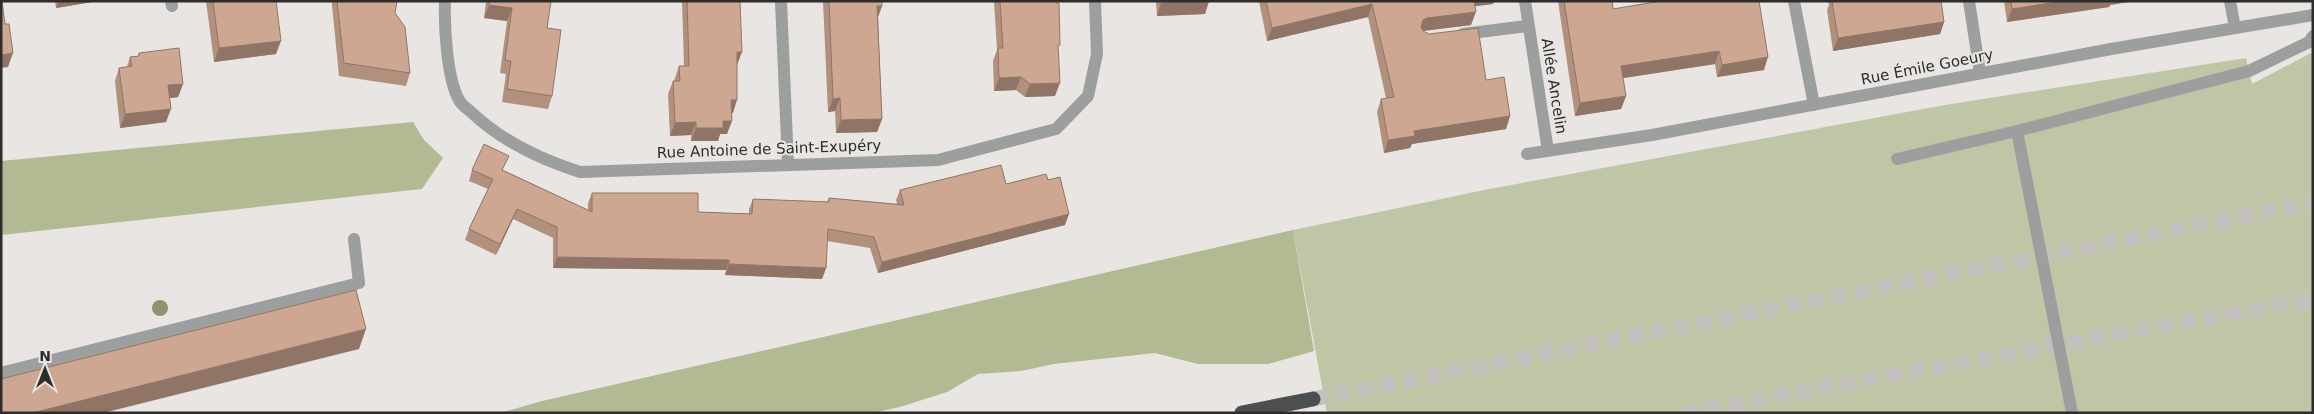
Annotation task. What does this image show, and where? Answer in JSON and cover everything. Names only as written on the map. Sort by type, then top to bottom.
[{"type":"highway","points":[[1242,413],[1313,399]]},
{"type":"street","name":"Rue Antoine de Saint-Exupéry","points":[[445,1],[444,19],[448,62],[459,100],[482,123],[522,149],[548,161],[580,172],[938,160],[1056,129],[1088,96],[1097,54],[1095,1]]},
{"type":"street","points":[[781,1],[788,165]]},
{"type":"street","name":"Allée Ancelin","points":[[1525,1],[1527,26],[1548,151]]},
{"type":"street","points":[[1794,1],[1814,104]]},
{"type":"street","points":[[1969,1],[1980,73]]},
{"type":"street","points":[[2230,1],[2234,28]]},
{"type":"street","name":"Rue Émile Goeury","points":[[1527,154],[1652,135],[1980,73],[2234,28],[2312,19]]},
{"type":"street","name":"Allée Ancelin","points":[[1452,35],[1527,26]]},
{"type":"street","points":[[1897,159],[2017,131],[2249,71],[2309,42],[2313,36]]},
{"type":"street","points":[[2017,131],[2072,413]]},
{"type":"street","points":[[1,373],[359,283],[354,239]]},
{"type":"green space","points":[[2313,52],[2313,413],[1327,413],[1293,230],[1489,189],[1945,105],[2246,58],[2252,84]]},
{"type":"green space","points":[[413,122],[424,140],[443,158],[422,189],[1,235],[1,161]]},
{"type":"green space","points":[[1293,230],[1314,351],[1268,364],[1198,364],[1155,353],[1054,364],[1021,371],[978,374],[947,392],[900,407],[872,413],[500,413],[542,401]]},
{"type":"building","points":[[1,1],[5,24],[9,24],[13,53],[1,55]]},
{"type":"building","points":[[213,1],[276,1],[281,41],[219,48]]},
{"type":"building","points":[[337,1],[397,1],[395,13],[405,27],[410,73],[344,63]]},
{"type":"building","points":[[489,1],[551,1],[547,28],[561,30],[552,96],[507,89],[511,61],[505,60],[512,8],[489,5]]},
{"type":"building","points":[[687,1],[740,1],[742,52],[737,52],[737,100],[731,100],[732,121],[723,121],[723,128],[696,128],[696,122],[675,123],[673,81],[680,81],[679,66],[689,66]]},
{"type":"building","points":[[829,1],[882,1],[882,6],[877,6],[882,119],[841,120],[840,98],[833,99]]},
{"type":"building","points":[[1000,1],[1056,1],[1056,3],[1059,3],[1060,45],[1058,45],[1060,83],[1030,84],[1021,77],[999,78],[998,48],[1003,48]]},
{"type":"building","points":[[1161,1],[1199,1],[1161,3]]},
{"type":"building","points":[[1266,1],[1474,1],[1476,12],[1427,18],[1423,20],[1421,27],[1423,31],[1429,34],[1478,28],[1486,80],[1504,77],[1510,116],[1414,131],[1415,136],[1388,140],[1381,99],[1394,97],[1372,4],[1272,28]]},
{"type":"building","points":[[1564,1],[1612,1],[1613,9],[1661,1],[1759,1],[1768,57],[1722,65],[1719,51],[1621,66],[1626,96],[1580,103]]},
{"type":"building","points":[[1832,1],[1941,1],[1944,22],[1838,38]]},
{"type":"building","points":[[2011,1],[2063,1],[2012,9]]},
{"type":"building","points":[[179,48],[183,84],[168,85],[171,109],[125,114],[119,68],[132,66],[130,57],[139,56],[139,53]]},
{"type":"building","points":[[484,144],[509,156],[502,170],[592,212],[592,193],[698,193],[698,212],[752,214],[753,199],[829,202],[829,198],[904,205],[900,190],[1001,165],[1006,184],[1046,174],[1048,180],[1060,177],[1069,214],[882,262],[874,237],[828,229],[826,268],[729,264],[729,260],[557,257],[557,227],[517,209],[500,244],[469,229],[493,179],[472,170]]},
{"type":"building","points":[[356,290],[366,329],[32,413],[1,413],[1,379]]},
{"type":"tunnel","points":[[1313,399],[2313,203]]},
{"type":"tunnel","points":[[1683,413],[2313,299]]}]
